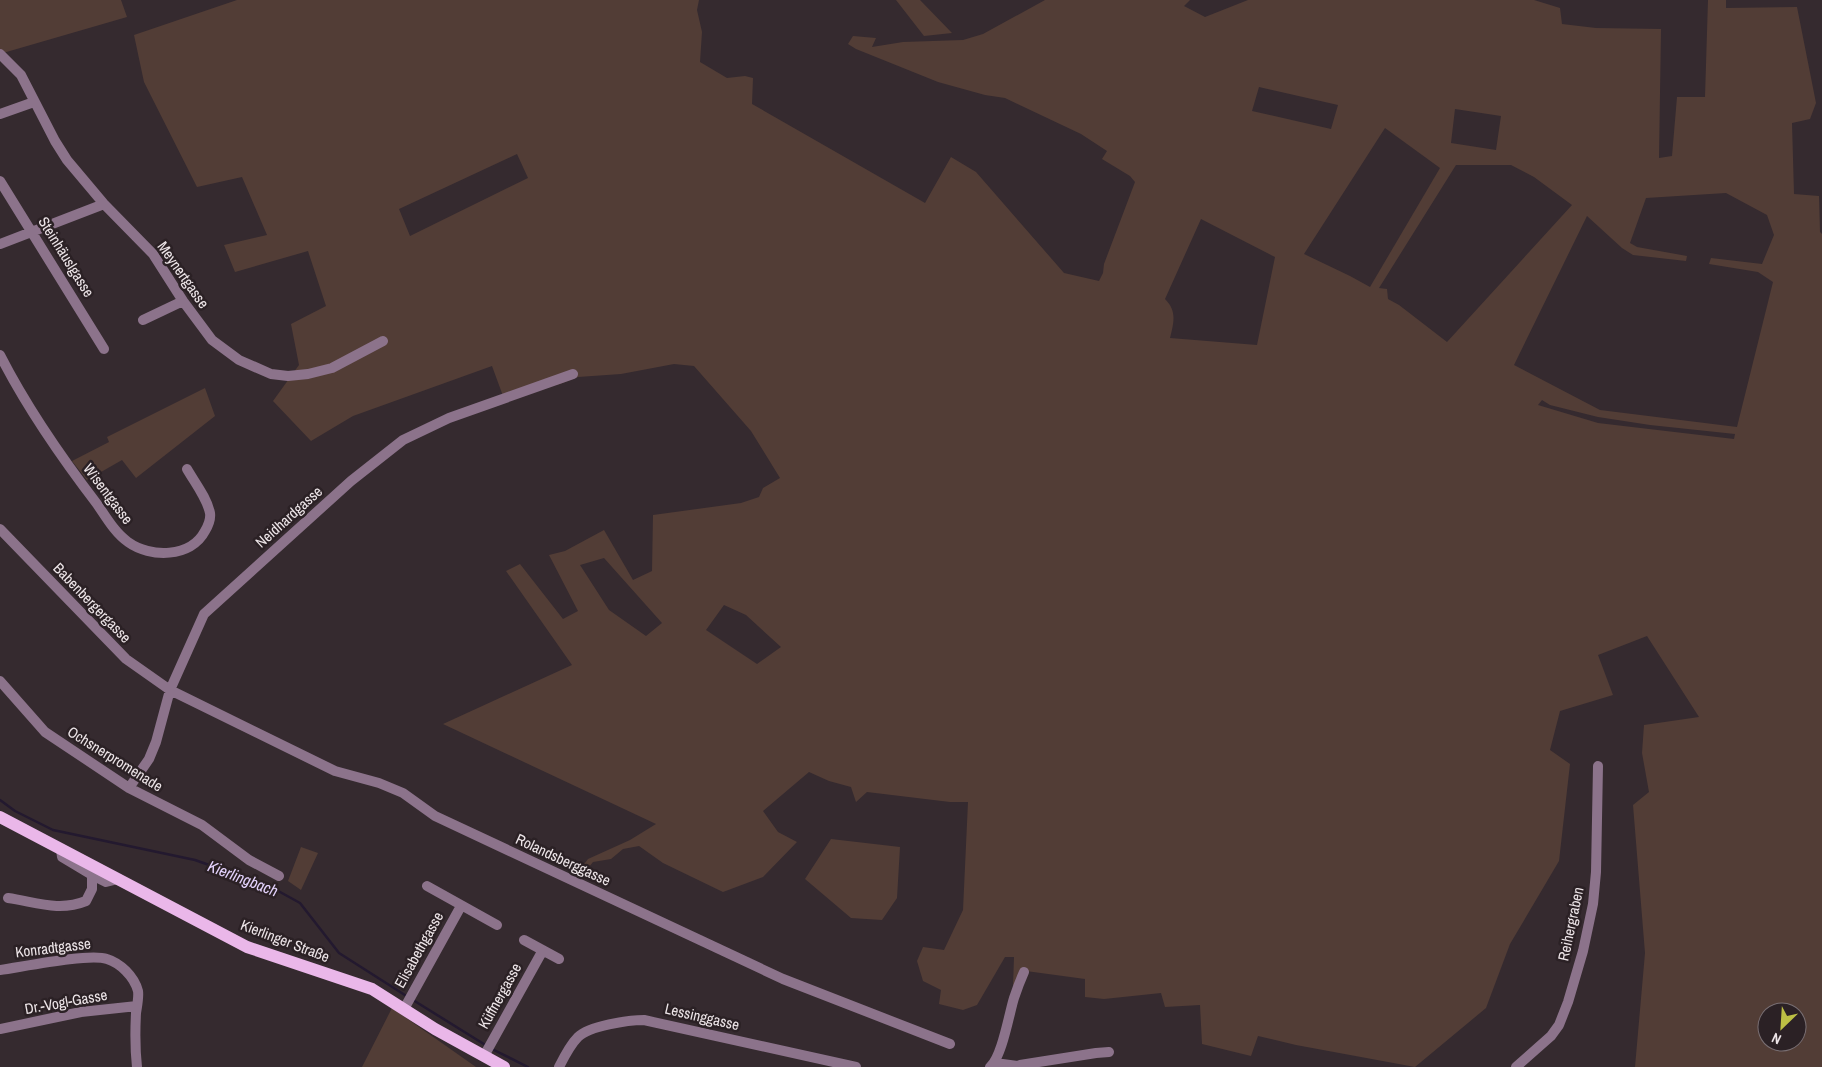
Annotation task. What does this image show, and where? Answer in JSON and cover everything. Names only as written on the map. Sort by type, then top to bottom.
[{"type":"main road","name":"Kierlinger Straße","points":[[0,817],[247,947],[408,1003],[435,1029],[487,1051],[504,1067]]},
{"type":"street","name":"Meynertgasse","points":[[0,54],[21,75],[67,160],[104,204],[153,254],[183,301],[212,340],[239,360],[271,374],[288,376],[308,374],[332,368],[384,341]]},
{"type":"street","points":[[0,114],[34,102]]},
{"type":"street","name":"Steinhäuslgasse","points":[[0,180],[104,349]]},
{"type":"street","points":[[0,244],[104,204]]},
{"type":"street","points":[[143,320],[183,301]]},
{"type":"street","name":"Wisentgasse","points":[[0,355],[4,372],[61,458],[122,537],[136,548],[150,553],[179,551],[194,544],[204,534],[209,523],[210,513],[188,470]]},
{"type":"street","name":"Neidhardgasse","points":[[129,788],[149,759],[156,742],[170,690],[204,614],[358,475],[403,440],[449,418],[573,374]]},
{"type":"street","name":"Babenbergergasse","points":[[0,529],[126,658],[170,690]]},
{"type":"street","name":"Ochsnerpromenade","points":[[0,681],[45,732],[129,788],[202,825],[249,860],[279,876]]},
{"type":"street","name":"Rolandsberggasse","points":[[170,690],[335,771],[379,783],[403,794],[436,816],[783,979],[950,1044]]},
{"type":"street","name":"Reihergraben","points":[[1516,1067],[1551,1036],[1560,1025],[1583,951],[1593,904],[1596,872],[1598,766]]},
{"type":"street","points":[[61,849],[62,857],[92,875],[106,882],[118,879]]},
{"type":"street","points":[[8,898],[45,905],[74,906],[86,901],[90,895],[92,875]]},
{"type":"street","name":"Elisabethgasse","points":[[428,886],[497,925]]},
{"type":"street","name":"Elisabethgasse","points":[[408,1003],[461,906]]},
{"type":"street","points":[[524,940],[559,959]]},
{"type":"street","name":"Küffnergasse","points":[[487,1051],[543,950]]},
{"type":"street","name":"Konradtgasse","points":[[0,970],[86,958],[105,958],[116,963],[134,981],[138,992],[134,1047],[136,1067]]},
{"type":"street","points":[[1024,972],[993,1065],[1024,1066],[1109,1052]]},
{"type":"street","name":"Dr.-Vogl-Gasse","points":[[0,1029],[81,1012],[137,1006]]},
{"type":"street","name":"Lessinggasse","points":[[558,1067],[579,1035],[588,1030],[633,1020],[644,1020],[856,1067]]},
{"type":"shaded area","points":[[0,0],[121,0],[127,17],[3,53],[0,50]]},
{"type":"shaded area","points":[[237,0],[699,0],[697,10],[702,32],[700,62],[727,78],[745,76],[753,78],[752,104],[925,203],[951,157],[976,172],[1064,273],[1099,281],[1135,182],[1130,176],[1102,159],[1107,151],[1081,134],[1005,98],[985,95],[938,82],[856,49],[848,44],[853,36],[876,38],[872,47],[903,42],[963,40],[983,34],[1045,0],[1190,0],[1184,6],[1205,17],[1248,0],[1534,0],[1560,8],[1562,24],[1596,28],[1661,29],[1659,158],[1672,156],[1677,97],[1705,97],[1708,0],[1726,0],[1726,8],[1797,7],[1816,103],[1810,119],[1792,123],[1794,194],[1819,196],[1820,232],[1822,234],[1822,1067],[1635,1067],[1645,953],[1633,805],[1649,792],[1642,753],[1644,725],[1699,717],[1647,636],[1598,655],[1613,695],[1560,711],[1550,750],[1570,764],[1559,861],[1510,944],[1486,1008],[1415,1067],[1258,1036],[1251,1056],[1202,1044],[1200,1005],[1165,1007],[1161,993],[1104,999],[1085,997],[1085,979],[1026,971],[1013,986],[1014,957],[1005,957],[977,1005],[963,1010],[939,1004],[941,990],[923,981],[917,961],[923,947],[944,950],[963,910],[968,802],[950,802],[867,792],[856,802],[851,787],[829,781],[809,772],[763,811],[778,832],[797,842],[763,877],[723,892],[663,863],[639,846],[623,849],[611,859],[593,862],[579,879],[575,876],[588,859],[630,840],[656,824],[443,724],[572,665],[506,571],[520,564],[563,619],[578,611],[549,555],[565,551],[604,530],[633,580],[652,571],[653,515],[741,503],[759,497],[763,488],[780,478],[751,431],[694,366],[674,364],[621,374],[578,377],[560,384],[503,396],[492,366],[353,416],[311,441],[273,401],[299,365],[291,324],[326,306],[308,251],[235,272],[224,245],[267,235],[242,177],[197,187],[144,82],[134,35]],"holes":[[[1259,87],[1338,105],[1331,129],[1252,111]],[[1455,109],[1501,116],[1496,150],[1451,143]],[[1385,128],[1440,168],[1370,287],[1304,254]],[[517,154],[528,178],[410,236],[399,209]],[[1456,165],[1511,165],[1534,177],[1572,205],[1447,342],[1399,305],[1388,299],[1387,289],[1379,288]],[[1726,193],[1767,215],[1774,235],[1762,264],[1711,258],[1709,264],[1758,272],[1773,282],[1737,427],[1600,410],[1514,365],[1587,216],[1622,248],[1633,255],[1686,261],[1687,256],[1637,247],[1630,243],[1646,198]],[[1201,219],[1275,257],[1257,345],[1170,338],[1174,317],[1169,303],[1165,299]],[[1542,400],[1550,405],[1598,417],[1650,425],[1735,434],[1734,439],[1598,423],[1538,405]],[[604,558],[662,623],[646,636],[609,610],[580,565]],[[724,605],[746,615],[781,647],[757,664],[706,630]]]},
{"type":"shaded area","points":[[896,0],[920,0],[952,33],[924,36]]},
{"type":"shaded area","points":[[205,388],[215,416],[136,478],[122,460],[87,480],[72,461],[109,442],[107,437]]},
{"type":"shaded area","points":[[831,839],[900,847],[897,898],[882,920],[851,918],[805,879]]},
{"type":"shaded area","points":[[301,847],[318,853],[301,890],[288,881]]},
{"type":"shaded area","points":[[392,1008],[476,1067],[362,1067]]},
{"type":"waterway","name":"Kierlingbach","points":[[0,800],[15,811],[53,830],[195,860],[271,887],[300,903],[339,953],[408,997]]},
{"type":"waterway","name":"Kierlingbach","points":[[413,1000],[487,1046]]},
{"type":"waterway","name":"Kierlingbach","points":[[492,1049],[528,1067]]}]
